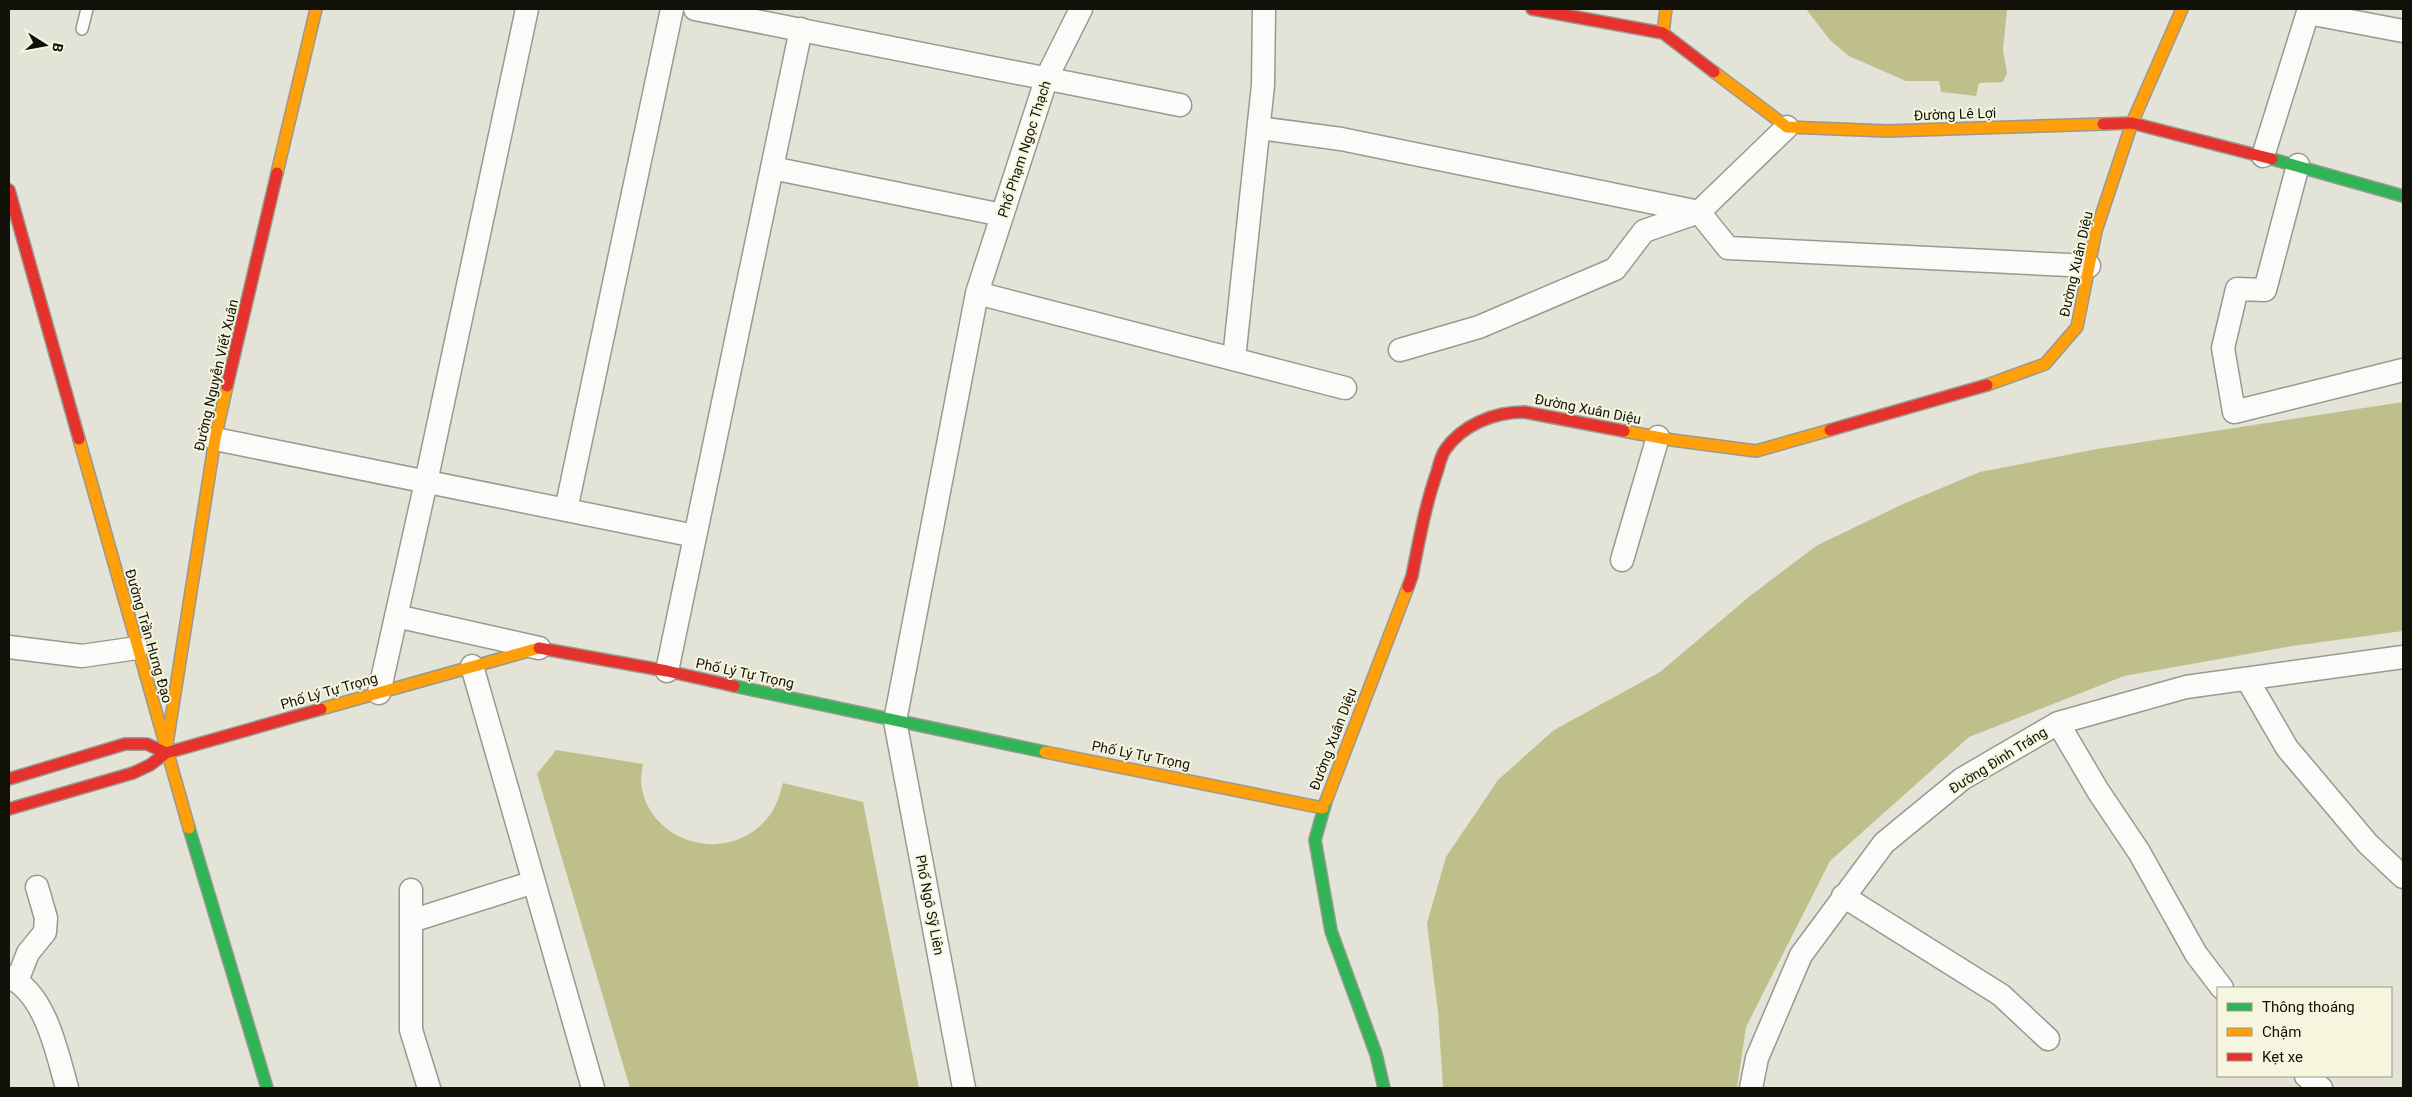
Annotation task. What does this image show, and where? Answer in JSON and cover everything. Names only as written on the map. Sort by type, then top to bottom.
[{"type":"street","name":"Đường Nguyễn Viết Xuân","points":[[166,753],[215,439],[316,9]]},
{"type":"street","points":[[379,693],[527,9]]},
{"type":"street","points":[[566,510],[672,9]]},
{"type":"street","points":[[695,9],[1047,77],[1180,105]]},
{"type":"street","name":"Phố Phạm Ngọc Thạch","points":[[895,721],[977,293],[1047,77],[1081,9]]},
{"type":"street","points":[[1234,359],[1263,85],[1264,9]]},
{"type":"street","points":[[1400,350],[1479,326],[1615,270],[1644,231],[1699,212],[1788,127],[1663,33],[1532,9]]},
{"type":"street","points":[[1663,33],[1666,9]]},
{"type":"street","name":"Đường Xuân Diệu","points":[[1384,1088],[1376,1054],[1331,931],[1315,840],[1323,808],[1412,576],[1437,464],[1444,450],[1468,428],[1488,418],[1508,412],[1524,412],[1658,438],[1756,451],[1991,384],[2045,364],[2077,327],[2096,231],[2132,123],[2182,9]]},
{"type":"street","points":[[2263,156],[2308,11],[2403,31]]},
{"type":"street","points":[[666,671],[801,29]]},
{"type":"street","name":"Đường Lê Lợi","points":[[1788,127],[1887,131],[2132,123],[2298,164],[2403,196]]},
{"type":"street","points":[[1259,128],[1341,139],[1699,212],[1728,248],[2089,266]]},
{"type":"street","points":[[2298,164],[2265,290],[2238,289],[2223,348],[2234,412],[2403,370]]},
{"type":"street","points":[[772,168],[1002,214]]},
{"type":"street","name":"Đường Trần Hưng Đạo","points":[[9,190],[166,753],[267,1088]]},
{"type":"street","points":[[977,293],[1345,388]]},
{"type":"street","points":[[1622,560],[1658,438]]},
{"type":"street","points":[[215,439],[695,536]]},
{"type":"street","points":[[396,616],[539,648]]},
{"type":"street","points":[[9,647],[82,656],[137,648]]},
{"type":"street","name":"Phố Lý Tự Trọng","points":[[9,809],[133,773],[150,765],[166,753],[539,648],[666,671],[895,721],[1323,808]]},
{"type":"street","name":"Đường Đinh Tráng","points":[[1751,1088],[1757,1058],[1801,955],[1884,843],[1962,779],[2058,722],[2186,687],[2403,657]]},
{"type":"street","points":[[472,666],[593,1088]]},
{"type":"street","points":[[2247,679],[2287,748],[2368,844],[2403,877]]},
{"type":"street","name":"Phố Ngô Sỹ Liên","points":[[895,721],[964,1088]]},
{"type":"street","points":[[2058,722],[2098,791],[2139,852],[2196,954],[2221,987]]},
{"type":"street","points":[[9,779],[125,744],[142,742],[155,746],[166,753]]},
{"type":"street","points":[[411,921],[534,882]]},
{"type":"street","points":[[37,887],[46,918],[45,932],[28,953],[13,979],[26,990],[48,1022],[67,1088]]},
{"type":"street","points":[[411,890],[412,1030],[429,1088]]},
{"type":"street","points":[[1844,896],[2001,995],[2048,1039]]},
{"type":"street","points":[[2307,1077],[2321,1088]]},
{"type":"lane","points":[[82,29],[87,9]]},
{"type":"shaded area","points":[[1806,9],[2007,9],[2003,50],[2007,73],[2003,82],[1979,83],[1976,96],[1941,92],[1939,81],[1906,81],[1849,56],[1830,40]]},
{"type":"shaded area","points":[[2403,402],[2403,631],[2292,646],[2124,676],[1969,737],[1830,861],[1746,1027],[1737,1088],[1443,1088],[1438,1012],[1427,923],[1446,857],[1498,780],[1554,730],[1660,672],[1750,596],[1816,546],[1903,504],[1980,472],[2097,449]]},
{"type":"shaded area","points":[[556,750],[643,764],[641,783],[647,804],[658,820],[673,833],[691,841],[710,844],[730,842],[749,834],[765,821],[771,813],[783,783],[863,802],[919,1088],[630,1088],[537,774]]},
{"type":"traffic: fast","points":[[2272,159],[2403,196]]},
{"type":"traffic: fast","points":[[734,686],[1045,752]]},
{"type":"traffic: fast","points":[[1326,801],[1315,840],[1331,931],[1376,1054],[1384,1088]]},
{"type":"traffic: fast","points":[[189,828],[267,1088]]},
{"type":"traffic: slow","points":[[277,173],[316,9]]},
{"type":"traffic: slow","points":[[1663,33],[1666,9]]},
{"type":"traffic: slow","points":[[1987,385],[2045,364],[2077,327],[2096,231],[2132,123],[2182,9]]},
{"type":"traffic: slow","points":[[1714,72],[1787,127],[1887,131],[2103,124]]},
{"type":"traffic: slow","points":[[167,744],[215,439],[227,386]]},
{"type":"traffic: slow","points":[[1624,431],[1672,440],[1756,451],[1830,430]]},
{"type":"traffic: slow","points":[[79,439],[189,828]]},
{"type":"traffic: slow","points":[[1326,801],[1408,587]]},
{"type":"traffic: slow","points":[[321,709],[539,648]]},
{"type":"traffic: slow","points":[[1045,752],[1323,808]]},
{"type":"traffic: jam","points":[[1532,9],[1663,33],[1714,72]]},
{"type":"traffic: jam","points":[[2103,124],[2132,123],[2272,159]]},
{"type":"traffic: jam","points":[[227,386],[277,173]]},
{"type":"traffic: jam","points":[[9,190],[79,439]]},
{"type":"traffic: jam","points":[[1830,430],[1987,385]]},
{"type":"traffic: jam","points":[[1408,587],[1426,511],[1442,455],[1452,441],[1460,434],[1490,417],[1524,412],[1624,431]]},
{"type":"traffic: jam","points":[[539,648],[667,671],[734,686]]},
{"type":"traffic: jam","points":[[9,809],[133,773],[150,765],[166,753],[321,709]]},
{"type":"traffic: jam","points":[[9,779],[125,744],[147,744],[166,753]]}]
